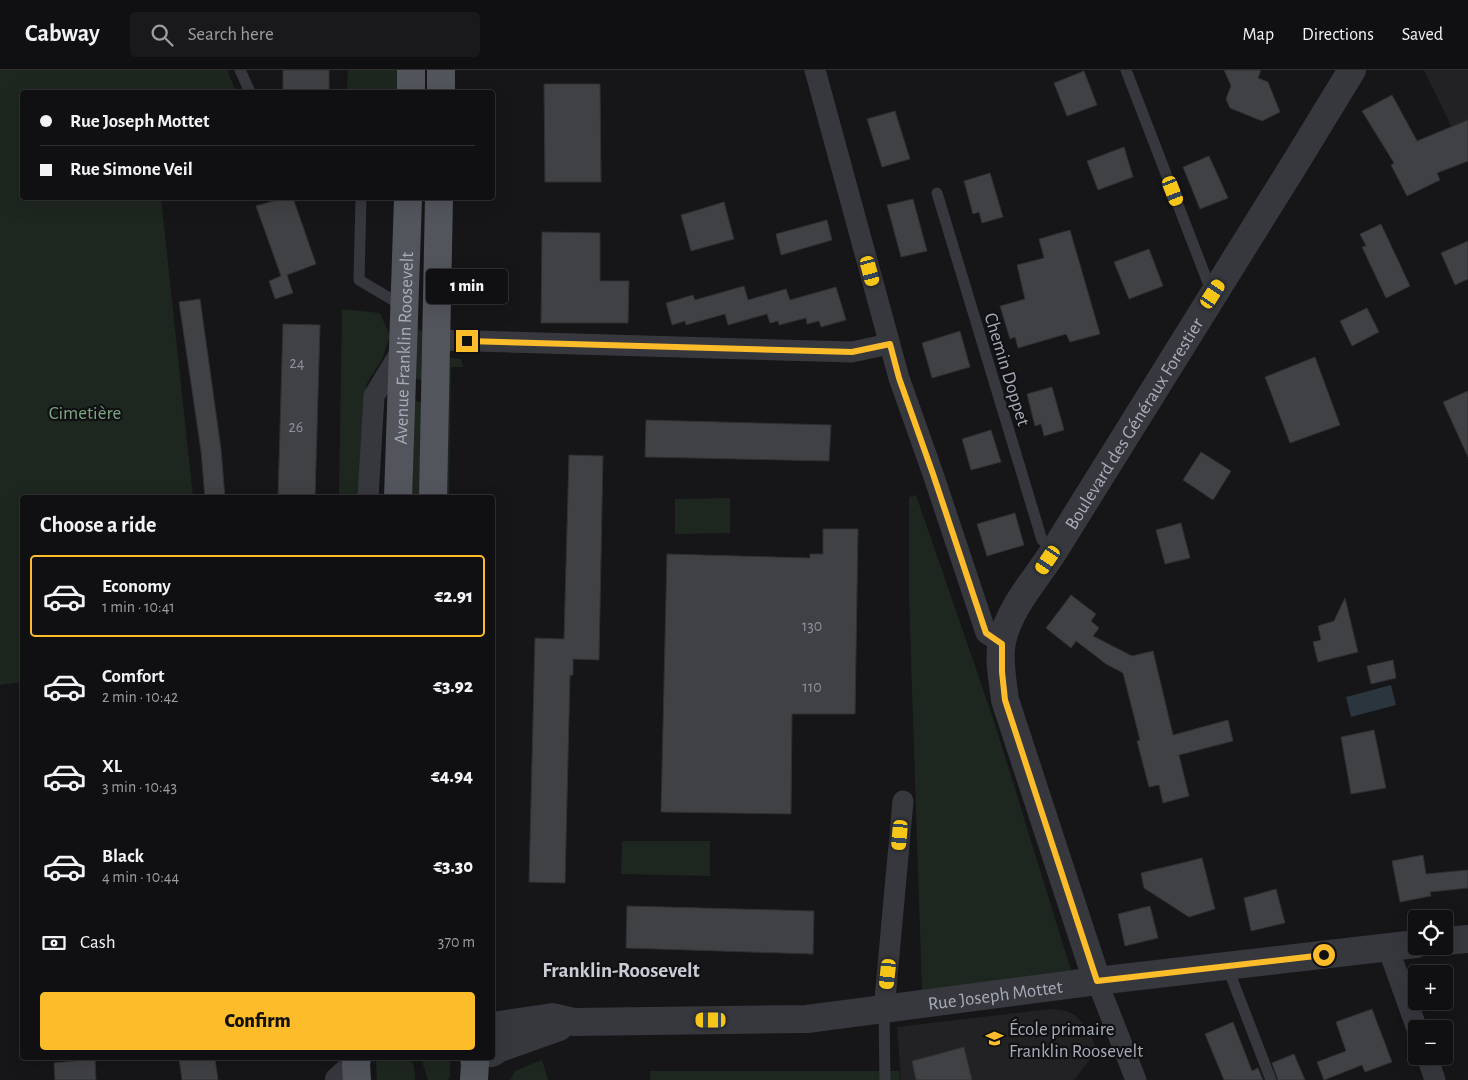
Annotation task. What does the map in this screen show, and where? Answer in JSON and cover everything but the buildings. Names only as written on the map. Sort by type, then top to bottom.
[{"type":"main road","points":[[411,70],[411,90]]},
{"type":"main road","points":[[440,90],[441,70]]},
{"type":"main road","name":"Avenue Franklin Roosevelt","points":[[398,495],[408,200]]},
{"type":"main road","name":"Avenue Franklin Roosevelt","points":[[433,495],[439,200]]},
{"type":"street","points":[[815,70],[899,378],[986,633],[1002,644]]},
{"type":"street","name":"Boulevard des Généraux Forestier","points":[[1136,1080],[1097,981],[1005,700],[1002,644],[1007,626],[1019,602],[1054,551],[1352,70]]},
{"type":"street","points":[[437,340],[852,352],[890,344]]},
{"type":"street","points":[[368,495],[374,396],[402,348]]},
{"type":"street","points":[[884,1010],[903,801]]},
{"type":"street","points":[[1453,940],[1468,938]]},
{"type":"street","name":"Rue Joseph Mottet","points":[[495,1026],[553,1017],[574,1022],[807,1019],[1097,981],[1408,945]]},
{"type":"street","points":[[1388,948],[1414,1020]]},
{"type":"street","name":"Rue Joseph Mottet","points":[[495,1053],[515,1042],[574,1022]]},
{"type":"street","points":[[1430,1065],[1435,1080]]},
{"type":"lane","points":[[240,70],[249,90]]},
{"type":"lane","points":[[1126,70],[1213,294]]},
{"type":"lane","name":"Chemin Doppet","points":[[937,193],[1042,540],[1054,551]]},
{"type":"lane","points":[[361,200],[359,280],[405,308]]},
{"type":"lane","points":[[1227,966],[1271,1080]]},
{"type":"lane","points":[[884,1010],[885,1080]]},
{"type":"shaded area","points":[[1424,70],[1468,70],[1468,161]]},
{"type":"shaded area","points":[[1391,685],[1396,705],[1351,717],[1346,697]]},
{"type":"shaded area","name":"École primaire Franklin Roosevelt","points":[[1051,1009],[1075,1015],[1088,1029],[1097,1050],[1074,1080],[901,1080],[897,1027]]},
{"type":"green space","name":"Cimetière","points":[[0,70],[227,70],[235,90],[20,90],[20,200],[161,200],[193,495],[20,495],[20,682],[0,685]]},
{"type":"green space","points":[[348,70],[398,70],[397,90],[347,90]]},
{"type":"green space","points":[[342,309],[380,313],[390,336],[382,359],[366,385],[360,495],[339,495]]},
{"type":"green space","points":[[416,328],[426,334],[424,381],[414,378]]},
{"type":"green space","points":[[443,357],[461,359],[463,367],[451,367],[449,495],[440,495]]},
{"type":"green space","points":[[414,400],[424,403],[422,495],[410,495]]},
{"type":"green space","points":[[916,495],[994,721],[1071,970],[922,992],[909,596],[909,497]]},
{"type":"green space","points":[[730,498],[730,533],[675,534],[675,499]]},
{"type":"green space","points":[[622,841],[710,841],[710,876],[621,874]]},
{"type":"green space","points":[[377,1060],[412,1060],[415,1080],[377,1080]]},
{"type":"green space","points":[[422,1060],[450,1060],[450,1076],[448,1080],[428,1080]]},
{"type":"green space","points":[[542,1060],[548,1080],[510,1080],[515,1071]]},
{"type":"green space","points":[[650,1071],[899,1071],[900,1080],[650,1080]]},
{"type":"place","name":"École primaire Franklin Roosevelt","points":[[995,1039]]},
{"type":"district","name":"Franklin-Roosevelt","points":[[621,970]]},
{"type":"route","points":[[467,341],[852,352],[890,344],[899,378],[986,633],[1002,644],[1005,700],[1097,981],[1324,955]]}]
